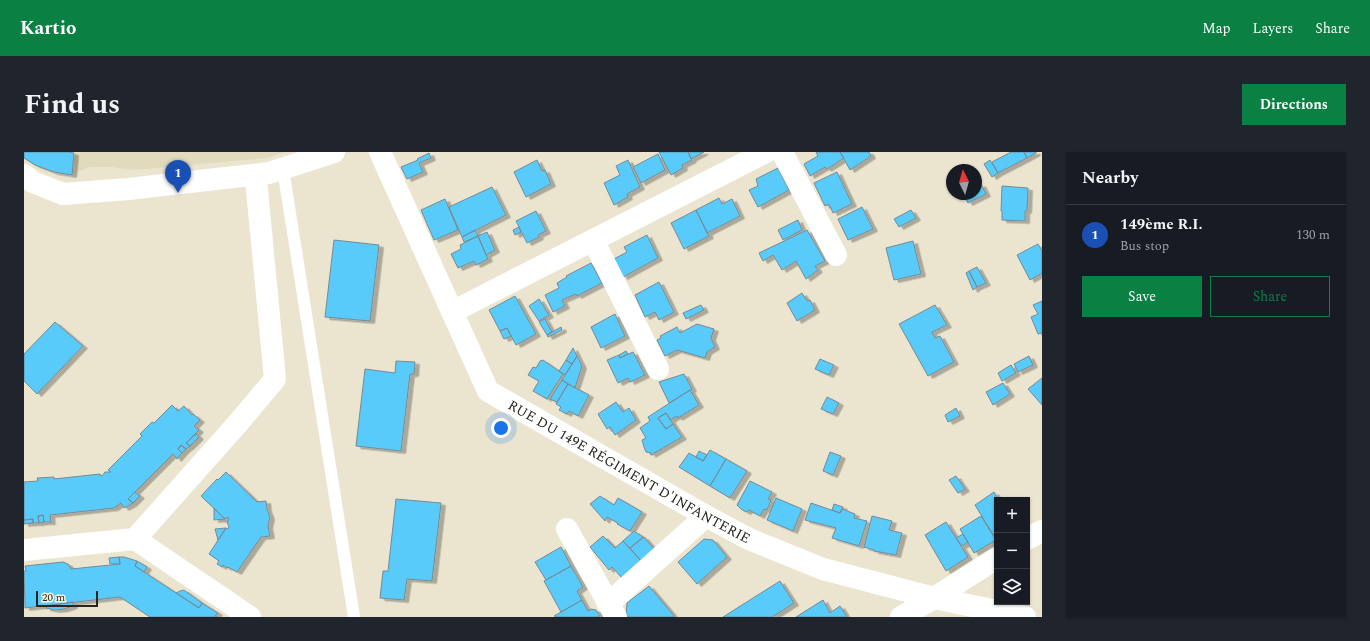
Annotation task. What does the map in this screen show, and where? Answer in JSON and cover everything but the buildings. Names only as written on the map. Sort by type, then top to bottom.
[{"type":"street","points":[[24,175],[33,182],[63,194],[128,189],[269,173],[334,152]]},
{"type":"street","name":"RUE DU 149E RÉGIMENT D'INFANTERIE","points":[[380,152],[488,390],[706,516],[750,539],[823,569],[934,598],[1025,617]]},
{"type":"street","points":[[452,312],[766,152]]},
{"type":"street","points":[[782,152],[836,255]]},
{"type":"street","points":[[135,539],[239,422],[275,379],[255,175]]},
{"type":"street","points":[[592,240],[658,369]]},
{"type":"street","points":[[567,529],[612,610],[706,516]]},
{"type":"street","points":[[1030,537],[1042,531]]},
{"type":"street","points":[[24,550],[135,539],[250,617]]},
{"type":"street","points":[[901,617],[994,560]]},
{"type":"lane","points":[[283,169],[354,617]]},
{"type":"shaded area","points":[[24,152],[286,152],[267,158],[134,170],[111,167],[90,167],[71,175],[56,172]]},
{"type":"place","name":"149ème R.I.","points":[[178,193]]}]
